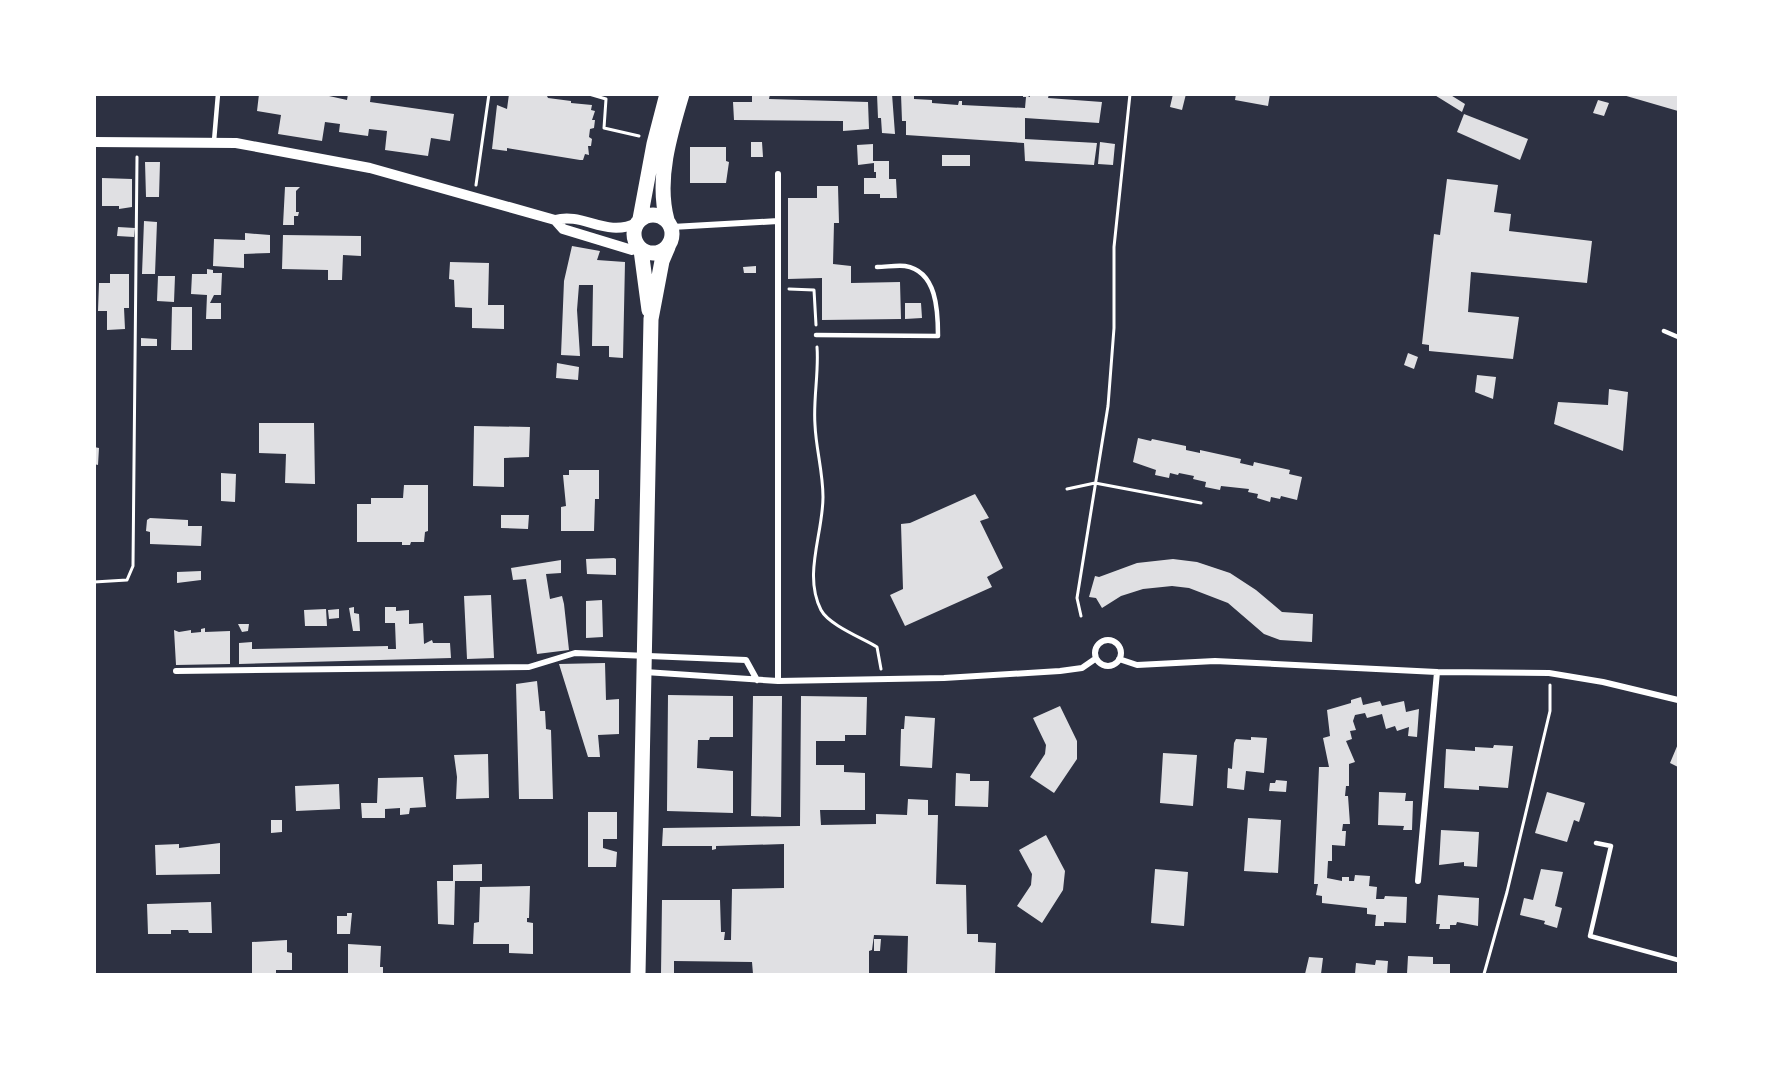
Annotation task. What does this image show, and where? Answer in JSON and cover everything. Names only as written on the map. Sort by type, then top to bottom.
[{"type":"main road","points":[[651,319],[644,288],[640,248],[634,232],[639,221],[655,139],[668,94]]},
{"type":"main road","points":[[638,975],[651,319],[662,261],[673,237],[663,183],[668,146],[682,94]]},
{"type":"main road","points":[[639,221],[652,215],[669,224]]},
{"type":"main road","points":[[640,248],[659,253],[668,247]]},
{"type":"street","points":[[94,142],[214,141],[370,168],[555,220],[567,217],[617,230],[639,221]]},
{"type":"street","points":[[778,174],[778,681]]},
{"type":"street","points":[[555,220],[563,229],[632,250],[640,248]]},
{"type":"street","points":[[669,224],[778,221]]},
{"type":"street","points":[[1106,640],[1119,645],[1121,654],[1119,659],[1110,666],[1099,664],[1095,659],[1095,648],[1106,640]]},
{"type":"street","points":[[176,671],[529,668],[575,652],[746,660],[757,680]]},
{"type":"street","points":[[645,672],[778,681],[882,679],[1060,671],[1083,668],[1095,659]]},
{"type":"street","points":[[1119,659],[1137,665],[1215,661],[1437,672],[1549,673],[1603,682],[1678,700]]},
{"type":"street","points":[[1419,880],[1437,672]]},
{"type":"lane","points":[[214,141],[218,94]]},
{"type":"lane","points":[[816,335],[938,336],[938,313],[934,294],[925,276],[907,266],[877,267]]},
{"type":"lane","points":[[1664,332],[1678,337]]},
{"type":"lane","points":[[1596,843],[1611,846],[1590,936],[1678,960]]},
{"type":"path","points":[[474,197],[489,94]]},
{"type":"path","points":[[589,94],[606,99],[604,128],[655,139]]},
{"type":"path","points":[[1081,616],[1077,598],[1108,406],[1114,328],[1114,247],[1130,94]]},
{"type":"path","points":[[94,582],[127,580],[133,566],[137,141]]},
{"type":"path","points":[[778,292],[814,290],[819,375],[814,425],[823,473],[823,518],[815,554],[815,593],[821,610],[829,621],[878,648],[882,679]]},
{"type":"path","points":[[1067,489],[1095,483],[1202,503]]},
{"type":"path","points":[[1484,975],[1507,892],[1550,711],[1549,673]]},
{"type":"building","points":[[259,94],[320,94],[347,100],[348,94],[371,94],[370,102],[454,114],[450,141],[431,138],[428,156],[385,150],[387,131],[369,129],[368,136],[339,132],[340,124],[325,122],[322,141],[278,134],[281,115],[257,111]]},
{"type":"building","points":[[509,94],[546,94],[548,98],[592,105],[591,110],[595,111],[592,120],[595,120],[594,128],[590,129],[589,137],[592,139],[591,146],[588,146],[589,155],[585,154],[583,160],[580,160],[507,148],[507,151],[492,149],[497,105],[507,109]]},
{"type":"building","points":[[752,94],[770,94],[769,99],[868,102],[869,129],[843,131],[843,121],[734,120],[733,102],[752,102]]},
{"type":"building","points":[[877,94],[892,94],[895,134],[882,133],[881,118],[878,118]]},
{"type":"building","points":[[901,94],[914,94],[914,99],[932,100],[932,103],[958,105],[959,101],[962,101],[962,105],[1025,108],[1026,97],[1023,97],[1023,94],[1030,97],[1030,94],[1049,94],[1048,98],[1102,102],[1099,123],[1025,118],[1025,139],[1097,143],[1094,165],[1025,161],[1024,143],[906,135],[906,121],[902,121]]},
{"type":"building","points":[[1173,94],[1186,94],[1182,110],[1170,107]]},
{"type":"building","points":[[1236,94],[1270,94],[1268,106],[1235,100]]},
{"type":"building","points":[[1433,94],[1449,94],[1465,104],[1462,112]]},
{"type":"building","points":[[1678,94],[1678,111],[1623,95]]},
{"type":"building","points":[[1598,100],[1609,103],[1604,116],[1593,113]]},
{"type":"building","points":[[1464,114],[1528,139],[1520,160],[1457,132]]},
{"type":"building","points":[[751,142],[762,142],[763,157],[751,157]]},
{"type":"building","points":[[1100,142],[1115,144],[1113,165],[1098,164]]},
{"type":"building","points":[[873,144],[873,161],[889,161],[889,179],[896,179],[897,198],[880,198],[880,194],[864,194],[864,178],[876,178],[876,172],[874,172],[874,163],[858,165],[857,145]]},
{"type":"building","points":[[690,147],[726,147],[726,161],[729,162],[726,183],[690,183]]},
{"type":"building","points":[[942,155],[970,155],[970,166],[942,166]]},
{"type":"building","points":[[145,162],[160,162],[159,197],[146,197]]},
{"type":"building","points":[[102,178],[132,179],[132,207],[119,209],[119,206],[102,206]]},
{"type":"building","points":[[1447,179],[1498,185],[1494,212],[1511,214],[1509,231],[1592,241],[1587,283],[1471,272],[1468,312],[1519,317],[1513,359],[1429,351],[1429,345],[1422,344],[1434,234],[1440,235]]},
{"type":"building","points":[[817,186],[838,186],[839,223],[834,223],[833,264],[851,266],[851,283],[900,282],[901,319],[822,320],[822,278],[788,279],[788,198],[817,198]]},
{"type":"building","points":[[285,187],[300,187],[296,191],[296,212],[299,212],[298,216],[294,216],[294,225],[283,225]]},
{"type":"building","points":[[144,221],[157,222],[155,274],[142,274]]},
{"type":"building","points":[[118,227],[135,228],[134,237],[117,236]]},
{"type":"building","points":[[245,233],[270,235],[270,253],[244,254],[244,268],[213,266],[214,239],[245,240]]},
{"type":"building","points":[[283,235],[361,236],[361,256],[343,255],[342,280],[328,280],[328,270],[282,269]]},
{"type":"building","points":[[572,246],[600,251],[597,260],[625,262],[623,358],[609,357],[609,346],[592,346],[593,285],[579,285],[577,310],[580,356],[561,355],[564,281]]},
{"type":"building","points":[[450,262],[489,263],[488,305],[504,305],[504,329],[472,328],[472,308],[455,307],[454,280],[449,279]]},
{"type":"building","points":[[756,266],[756,273],[744,273],[743,267]]},
{"type":"building","points":[[207,269],[213,270],[213,273],[222,273],[221,295],[214,295],[210,303],[221,303],[221,319],[206,319],[207,295],[191,294],[192,274],[207,274]]},
{"type":"building","points":[[110,274],[129,274],[129,308],[124,308],[125,329],[107,330],[107,311],[98,311],[99,283],[110,283]]},
{"type":"building","points":[[158,276],[175,276],[174,302],[157,301]]},
{"type":"building","points":[[905,303],[921,303],[922,318],[905,319]]},
{"type":"building","points":[[172,307],[192,307],[192,350],[171,350]]},
{"type":"building","points":[[141,338],[157,339],[157,346],[141,346]]},
{"type":"building","points":[[1408,353],[1418,357],[1414,369],[1404,365]]},
{"type":"building","points":[[557,363],[579,367],[578,380],[556,378]]},
{"type":"building","points":[[1477,375],[1496,377],[1493,399],[1475,392]]},
{"type":"building","points":[[1609,389],[1628,392],[1623,451],[1554,424],[1558,402],[1608,405]]},
{"type":"building","points":[[259,423],[314,423],[315,484],[285,483],[286,454],[259,453]]},
{"type":"building","points":[[474,426],[530,427],[529,457],[504,458],[504,487],[473,486]]},
{"type":"building","points":[[1138,438],[1186,446],[1186,450],[1200,453],[1200,450],[1241,459],[1240,463],[1253,466],[1254,462],[1290,470],[1289,474],[1302,477],[1297,500],[1281,496],[1280,499],[1271,497],[1270,502],[1257,498],[1258,494],[1248,492],[1249,489],[1221,486],[1220,490],[1205,487],[1206,482],[1193,479],[1194,476],[1170,473],[1169,478],[1155,475],[1156,470],[1133,462]]},
{"type":"building","points":[[94,447],[99,448],[98,465],[94,464]]},
{"type":"building","points":[[569,470],[599,470],[599,499],[595,499],[594,531],[561,531],[561,507],[566,506],[563,475],[569,475]]},
{"type":"building","points":[[221,473],[236,474],[235,502],[221,501]]},
{"type":"building","points":[[404,485],[428,485],[428,531],[425,532],[424,542],[402,545],[402,542],[357,542],[357,504],[371,504],[371,498],[403,498]]},
{"type":"building","points":[[975,494],[989,518],[980,521],[1003,568],[987,577],[992,587],[905,626],[890,595],[903,589],[901,524],[910,523]]},
{"type":"building","points":[[501,515],[529,515],[528,529],[501,528]]},
{"type":"building","points":[[150,518],[188,520],[188,526],[202,526],[201,546],[150,544],[150,532],[146,531],[147,520]]},
{"type":"building","points":[[586,559],[616,559],[616,575],[587,574]]},
{"type":"building","points":[[1173,559],[1197,562],[1230,573],[1256,590],[1282,612],[1313,614],[1312,642],[1280,640],[1264,634],[1228,603],[1189,588],[1172,586],[1143,589],[1121,596],[1102,608],[1096,598],[1089,597],[1095,576],[1099,577],[1137,563]]},
{"type":"building","points":[[561,560],[561,573],[546,574],[550,599],[562,596],[569,650],[537,654],[526,579],[513,580],[511,568]]},
{"type":"building","points":[[201,571],[201,580],[177,583],[177,572]]},
{"type":"building","points":[[491,595],[494,658],[467,659],[464,596]]},
{"type":"building","points":[[602,600],[603,637],[586,638],[586,601]]},
{"type":"building","points":[[354,607],[354,613],[359,614],[360,631],[353,631],[349,608]]},
{"type":"building","points":[[385,607],[396,607],[396,611],[409,610],[409,624],[423,623],[424,644],[432,640],[433,643],[450,643],[451,658],[239,664],[239,643],[252,642],[252,649],[388,646],[388,649],[396,649],[395,623],[385,623]]},
{"type":"building","points":[[326,609],[327,626],[305,626],[304,610]]},
{"type":"building","points":[[339,609],[339,618],[329,619],[328,610]]},
{"type":"building","points":[[238,624],[249,624],[248,631],[242,632]]},
{"type":"building","points":[[205,628],[205,632],[230,631],[230,664],[176,665],[174,630],[179,632],[191,630],[191,633],[201,632],[201,629]]},
{"type":"building","points":[[605,663],[606,700],[619,699],[619,734],[598,735],[600,757],[588,757],[559,664]]},
{"type":"building","points":[[537,681],[540,711],[545,711],[546,729],[551,730],[553,799],[519,799],[516,684]]},
{"type":"building","points":[[668,695],[733,696],[733,737],[710,737],[709,740],[698,740],[697,768],[733,771],[733,813],[667,811]]},
{"type":"building","points":[[753,696],[782,696],[781,817],[751,816]]},
{"type":"building","points":[[801,696],[867,697],[866,735],[845,735],[845,741],[816,741],[816,765],[844,765],[844,772],[865,773],[865,810],[820,810],[821,825],[876,824],[876,814],[907,815],[908,799],[928,800],[928,815],[938,815],[936,884],[966,885],[967,934],[978,934],[978,942],[996,943],[995,974],[907,974],[908,936],[874,935],[872,950],[869,951],[869,974],[753,974],[752,962],[674,961],[674,974],[661,974],[662,900],[720,900],[721,932],[725,932],[724,940],[731,940],[732,889],[784,888],[784,844],[716,846],[716,849],[712,850],[712,846],[662,846],[663,828],[800,826]]},
{"type":"building","points":[[1361,697],[1363,705],[1380,701],[1382,706],[1404,701],[1406,712],[1419,709],[1417,737],[1408,736],[1409,727],[1397,731],[1395,726],[1386,729],[1382,714],[1367,718],[1365,713],[1355,715],[1353,721],[1356,730],[1350,731],[1352,739],[1346,741],[1355,762],[1349,764],[1349,786],[1346,786],[1345,796],[1348,796],[1350,824],[1343,824],[1342,831],[1346,831],[1345,846],[1332,845],[1332,861],[1328,861],[1327,878],[1342,881],[1342,877],[1349,877],[1349,881],[1354,881],[1355,875],[1370,876],[1369,886],[1377,887],[1376,899],[1384,899],[1385,896],[1407,897],[1406,923],[1384,922],[1384,926],[1375,926],[1376,915],[1367,914],[1367,908],[1322,903],[1322,896],[1316,895],[1318,884],[1314,884],[1319,767],[1329,767],[1323,738],[1330,736],[1327,710],[1351,703],[1351,700]]},
{"type":"building","points":[[1060,706],[1077,741],[1077,759],[1054,793],[1030,777],[1045,754],[1046,745],[1033,718]]},
{"type":"building","points":[[905,716],[935,718],[932,768],[900,766],[901,729],[904,729]]},
{"type":"building","points":[[1251,737],[1267,738],[1264,773],[1246,771],[1244,790],[1227,788],[1228,768],[1232,769],[1234,743],[1236,739],[1251,740]]},
{"type":"building","points":[[1678,744],[1678,767],[1670,763]]},
{"type":"building","points":[[1494,745],[1513,746],[1508,788],[1479,786],[1479,790],[1444,788],[1446,749],[1475,751],[1475,747],[1493,748]]},
{"type":"building","points":[[1163,753],[1197,755],[1193,806],[1160,803]]},
{"type":"building","points":[[488,754],[489,798],[456,799],[457,777],[454,755]]},
{"type":"building","points":[[956,773],[970,774],[970,781],[989,781],[988,807],[955,806]]},
{"type":"building","points":[[423,777],[426,807],[410,808],[409,814],[400,815],[400,808],[385,809],[385,818],[362,818],[361,803],[377,803],[378,778]]},
{"type":"building","points":[[1276,780],[1287,781],[1286,792],[1269,791],[1270,783],[1275,783]]},
{"type":"building","points":[[339,784],[340,809],[296,811],[295,786]]},
{"type":"building","points":[[1379,792],[1406,793],[1405,801],[1413,801],[1412,830],[1403,830],[1404,826],[1378,825]]},
{"type":"building","points":[[1547,792],[1585,803],[1579,822],[1574,820],[1567,842],[1535,833]]},
{"type":"building","points":[[588,812],[617,812],[617,839],[603,839],[603,848],[617,852],[616,867],[588,867]]},
{"type":"building","points":[[1248,818],[1281,820],[1278,873],[1244,871]]},
{"type":"building","points":[[271,820],[282,820],[282,832],[271,833]]},
{"type":"building","points":[[1441,830],[1479,832],[1477,867],[1464,866],[1464,862],[1439,865]]},
{"type":"building","points":[[1046,835],[1065,871],[1063,890],[1042,923],[1017,906],[1031,885],[1032,874],[1019,850]]},
{"type":"building","points":[[220,843],[220,874],[156,875],[155,845],[179,844],[179,848]]},
{"type":"building","points":[[482,864],[482,881],[455,881],[454,925],[438,924],[437,881],[453,881],[453,865]]},
{"type":"building","points":[[1155,869],[1188,872],[1184,926],[1151,923]]},
{"type":"building","points":[[1541,869],[1563,872],[1555,906],[1562,908],[1557,928],[1544,924],[1545,921],[1520,915],[1524,898],[1533,900]]},
{"type":"building","points":[[530,886],[527,922],[533,923],[533,954],[509,953],[509,944],[473,944],[474,923],[479,922],[480,887]]},
{"type":"building","points":[[1438,895],[1479,898],[1478,926],[1457,922],[1456,925],[1450,925],[1450,929],[1439,929],[1440,924],[1436,924]]},
{"type":"building","points":[[211,902],[212,933],[171,930],[171,934],[148,934],[147,904]]},
{"type":"building","points":[[347,913],[352,913],[350,934],[337,934],[337,916],[347,916]]},
{"type":"building","points":[[874,939],[881,939],[880,951],[874,951]]},
{"type":"building","points":[[287,940],[287,952],[292,953],[292,970],[276,970],[276,974],[252,974],[252,942]]},
{"type":"building","points":[[348,944],[381,946],[380,967],[383,967],[383,974],[348,974]]},
{"type":"building","points":[[1408,956],[1433,957],[1433,964],[1450,964],[1450,974],[1407,974]]},
{"type":"building","points":[[1309,957],[1323,958],[1321,974],[1305,974]]},
{"type":"building","points":[[1376,960],[1388,961],[1387,974],[1355,974],[1356,963],[1375,965]]}]
